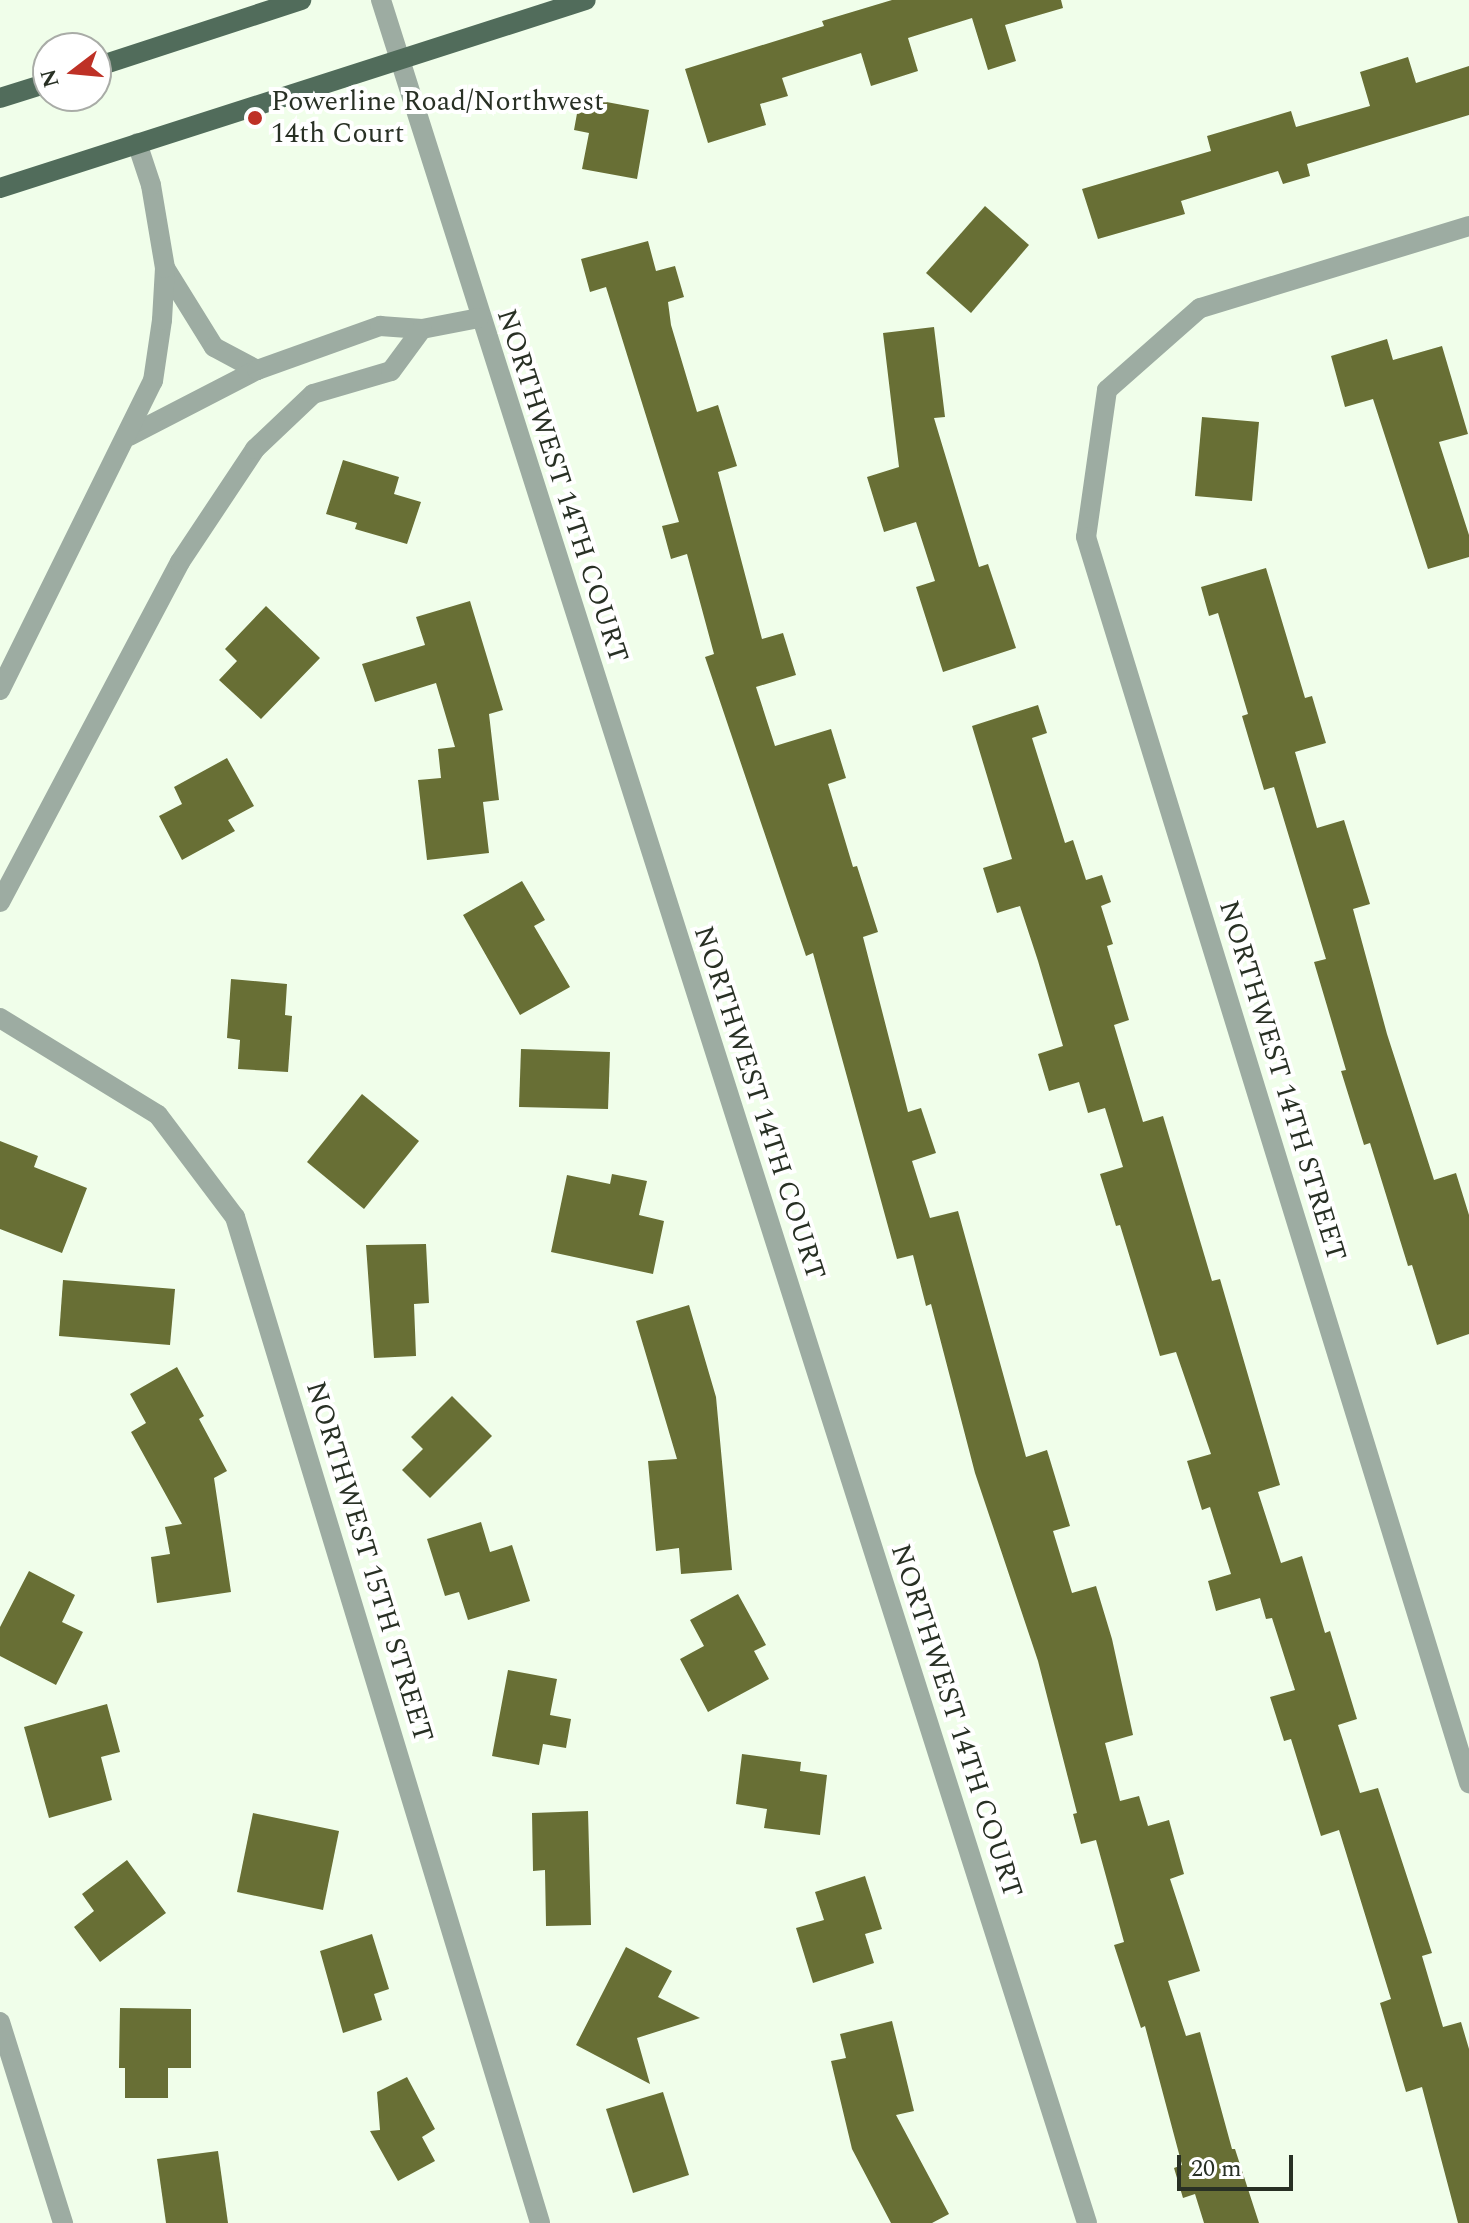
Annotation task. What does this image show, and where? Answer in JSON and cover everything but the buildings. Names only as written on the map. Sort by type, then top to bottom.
[{"type":"main road","points":[[112,62],[301,0]]},
{"type":"main road","points":[[0,188],[586,0]]},
{"type":"main road","points":[[0,98],[32,88]]},
{"type":"street","name":"NORTHWEST 14TH COURT","points":[[381,0],[479,318],[1087,2223]]},
{"type":"street","points":[[0,690],[129,436],[153,381],[165,268],[151,185],[137,143]]},
{"type":"street","name":"NORTHWEST 14TH STREET","points":[[1469,226],[1200,308],[1107,390],[1086,537],[1469,1783]]},
{"type":"street","points":[[165,268],[214,347],[257,370]]},
{"type":"street","points":[[129,436],[257,370],[380,326],[422,329],[479,318]]},
{"type":"street","points":[[0,902],[180,562],[255,449],[313,394],[391,371],[422,329]]},
{"type":"street","name":"NORTHWEST 15TH STREET","points":[[0,1018],[158,1115],[235,1217],[540,2223]]},
{"type":"street","points":[[0,2022],[63,2223]]},
{"type":"place","name":"Powerline Road/Northwest 14th Court","points":[[255,118]]}]
